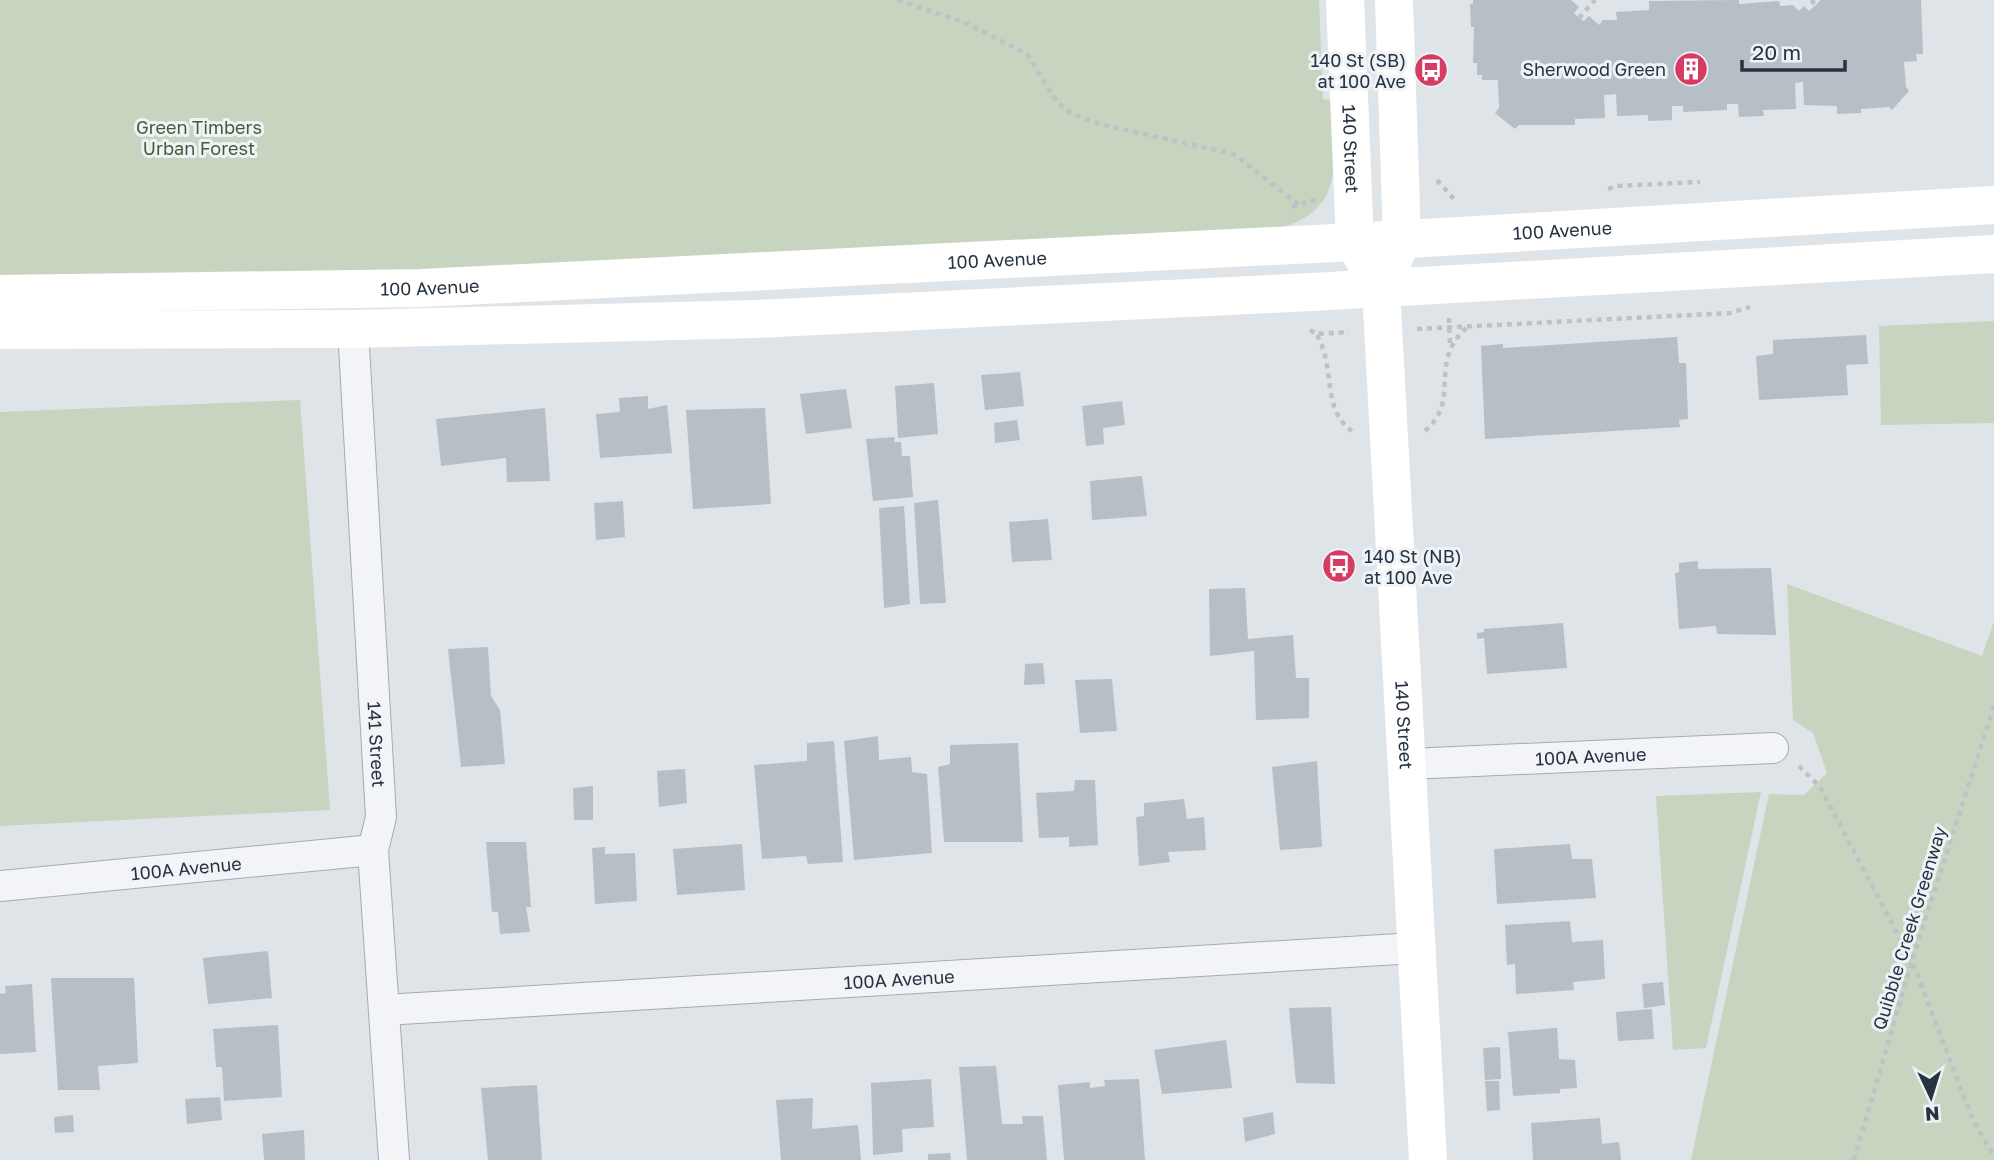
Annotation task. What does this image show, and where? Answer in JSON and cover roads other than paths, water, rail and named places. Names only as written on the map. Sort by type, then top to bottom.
[{"type":"main road","name":"140 Street","points":[[1345,0],[1354,242],[1381,289]]},
{"type":"main road","name":"140 Street","points":[[1394,0],[1402,239],[1381,289],[1409,764],[1415,948],[1429,1160]]},
{"type":"main road","name":"100 Avenue","points":[[0,293],[421,288],[1354,242],[1994,205]]},
{"type":"main road","points":[[0,330],[353,329],[755,319],[1381,289],[1994,254]]},
{"type":"street","name":"141 Street","points":[[353,329],[381,817],[373,850],[394,1160]]},
{"type":"street","name":"100A Avenue","points":[[1409,764],[1773,748]]},
{"type":"street","name":"100A Avenue","points":[[0,886],[373,850]]},
{"type":"street","name":"100A Avenue","points":[[384,1010],[1415,948]]},
{"type":"place","name":"Sherwood Green","points":[[1691,69]]},
{"type":"place","name":"140 St (SB) at 100 Ave","points":[[1431,70]]},
{"type":"place","name":"140 St (NB) at 100 Ave","points":[[1339,566]]},
{"type":"park label","name":"Green Timbers Urban Forest","points":[[199,137]]}]
